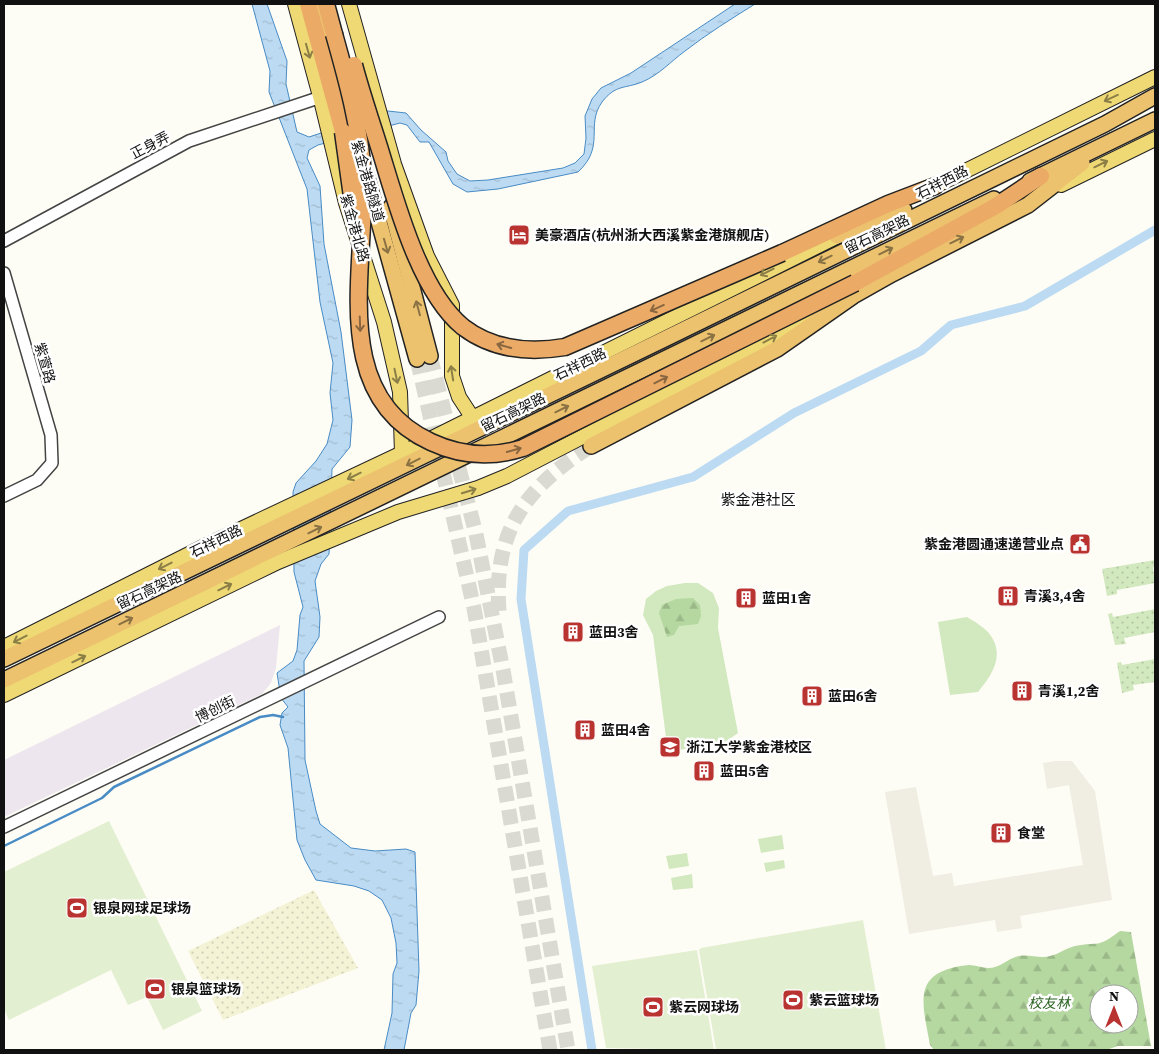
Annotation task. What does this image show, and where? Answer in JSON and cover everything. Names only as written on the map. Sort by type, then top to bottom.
[{"type":"highway","points":[[308,4],[336,103],[348,159],[352,187],[361,341],[365,367],[377,395],[397,421],[419,437],[449,450],[492,455],[513,451],[545,438],[1028,205],[1110,141]]},
{"type":"highway","name":"紫金港路隧道","points":[[317,4],[424,357],[335,4]]},
{"type":"highway","points":[[326,4],[339,33],[398,210],[425,277],[448,310],[462,326],[477,336],[504,348],[540,351],[565,348],[782,253],[888,204],[935,186]]},
{"type":"highway","points":[[335,4],[352,99],[362,174],[363,221],[359,302]]},
{"type":"highway","name":"留石高架路","points":[[4,659],[284,526],[336,493],[1105,124],[1155,96]]},
{"type":"highway","name":"留石高架路","points":[[4,680],[286,552],[346,515],[1155,120]]},
{"type":"highway","points":[[837,236],[895,215],[1000,163],[1105,124]]},
{"type":"highway","points":[[591,446],[777,349],[854,289],[996,206],[1041,176]]},
{"type":"main road","name":"紫金港北路","points":[[295,4],[321,97],[346,203],[384,322],[400,392],[402,453]]},
{"type":"main road","points":[[349,4],[394,164],[419,236],[452,305],[452,376],[459,397],[472,417]]},
{"type":"main road","name":"石祥西路","points":[[4,647],[288,507],[336,493],[402,453],[472,417],[1155,77]]},
{"type":"main road","points":[[1028,205],[1071,179],[1155,139]]},
{"type":"main road","points":[[4,696],[278,562],[286,552],[340,535],[398,512],[478,488],[507,476],[854,289]]},
{"type":"street","name":"正身弄","points":[[4,241],[188,141],[321,97]]},
{"type":"street","name":"紫萱路","points":[[4,273],[51,435],[52,463],[37,480],[4,496]]},
{"type":"street","name":"博创街","points":[[4,827],[440,617]]},
{"type":"shaded area","points":[[280,625],[276,668],[271,683],[262,694],[4,817],[4,760]]},
{"type":"shaded area","points":[[1072,761],[1095,791],[1112,900],[1020,916],[1022,928],[997,932],[995,920],[909,934],[885,792],[916,787],[933,876],[952,873],[954,886],[1083,865],[1069,785],[1047,789],[1043,763]]},
{"type":"green space","points":[[1155,560],[1155,567],[1153,567],[1155,583],[1117,590],[1117,594],[1107,596],[1102,569]]},
{"type":"green space","points":[[698,583],[713,593],[719,608],[718,628],[738,733],[724,743],[678,750],[670,745],[666,738],[653,635],[643,615],[646,599],[656,591],[667,586]]},
{"type":"green space","points":[[693,598],[700,605],[701,616],[698,624],[679,626],[674,635],[667,637],[659,613],[662,605],[676,599]]},
{"type":"green space","points":[[1155,609],[1155,632],[1124,638],[1126,644],[1115,645],[1108,614],[1112,613],[1113,617]]},
{"type":"green space","points":[[967,617],[984,628],[991,636],[997,651],[995,666],[978,692],[950,695],[938,622]]},
{"type":"green space","points":[[1155,659],[1155,682],[1133,685],[1134,690],[1122,693],[1117,663],[1121,662],[1122,665]]},
{"type":"green space","name":"银泉网球足球场","points":[[109,821],[202,1011],[163,1030],[147,997],[128,1005],[111,970],[9,1020],[4,1009],[4,872]]},
{"type":"green space","points":[[782,835],[784,849],[761,853],[758,839]]},
{"type":"green space","points":[[687,853],[689,866],[669,869],[666,856]]},
{"type":"green space","points":[[784,860],[785,868],[766,872],[764,863]]},
{"type":"green space","points":[[692,874],[693,888],[673,890],[671,878]]},
{"type":"green space","points":[[314,890],[358,968],[223,1020],[188,951]]},
{"type":"green space","name":"紫云篮球场","points":[[863,920],[886,1050],[716,1050],[699,950],[701,948]]},
{"type":"green space","name":"校友林","points":[[1120,931],[1131,932],[1151,1046],[1118,1046],[1106,1050],[934,1050],[930,1045],[925,1015],[925,991],[929,981],[937,974],[950,968],[969,965],[993,968],[1019,956],[1050,956],[1075,946],[1102,942]]},
{"type":"green space","name":"紫云网球场","points":[[697,950],[714,1050],[606,1048],[592,966]]},
{"type":"water","points":[[252,4],[267,4],[287,61],[286,84],[297,132],[309,137],[388,111],[406,113],[421,130],[446,152],[448,161],[457,174],[470,181],[488,180],[563,168],[575,163],[584,154],[586,138],[585,116],[592,99],[601,88],[631,73],[735,4],[755,4],[702,39],[654,76],[616,90],[607,96],[597,111],[591,153],[586,163],[578,172],[498,189],[467,192],[453,184],[429,142],[420,142],[407,125],[400,123],[318,145],[309,150],[307,158],[320,186],[324,244],[341,332],[352,420],[350,447],[332,469],[329,554],[321,564],[315,581],[320,617],[319,637],[304,661],[305,760],[320,824],[351,848],[375,851],[406,849],[415,852],[419,971],[416,1005],[411,1013],[404,1050],[384,1050],[392,1013],[393,974],[397,963],[396,943],[391,918],[382,900],[369,891],[354,886],[316,880],[297,840],[288,748],[280,725],[282,713],[288,707],[281,698],[277,673],[293,661],[297,650],[300,615],[303,607],[294,572],[293,492],[296,483],[316,461],[327,444],[333,420],[330,393],[333,363],[320,302],[307,189],[269,92],[270,71]]},
{"type":"waterway","points":[[592,1050],[521,599],[524,550],[568,511],[693,477],[794,413],[921,351],[951,325],[1025,306],[1155,230]]},
{"type":"waterway","points":[[4,846],[102,798],[114,787],[260,717],[273,715],[283,717]]},
{"type":"tunnel","points":[[430,356],[476,534],[503,670],[568,1050]]},
{"type":"tunnel","points":[[417,359],[474,608],[550,1050]]},
{"type":"tunnel","points":[[499,611],[499,583],[502,557],[508,534],[518,514],[548,478],[591,446]]},
{"type":"place","name":"美豪酒店(杭州浙大西溪紫金港旗舰店)","points":[[519,235]]},
{"type":"place","name":"紫金港圆通速递营业点","points":[[1080,544]]},
{"type":"place","name":"青溪3,4舍","points":[[1008,596]]},
{"type":"place","name":"蓝田1舍","points":[[746,598]]},
{"type":"place","name":"蓝田3舍","points":[[573,632]]},
{"type":"place","name":"青溪1,2舍","points":[[1022,691]]},
{"type":"place","name":"蓝田6舍","points":[[812,696]]},
{"type":"place","name":"蓝田4舍","points":[[585,730]]},
{"type":"place","name":"浙江大学紫金港校区","points":[[670,747]]},
{"type":"place","name":"蓝田5舍","points":[[704,771]]},
{"type":"place","name":"食堂","points":[[1001,833]]},
{"type":"place","name":"银泉网球足球场","points":[[77,908]]},
{"type":"place","name":"银泉篮球场","points":[[155,989]]},
{"type":"place","name":"紫云篮球场","points":[[793,1000]]},
{"type":"place","name":"紫云网球场","points":[[653,1007]]},
{"type":"district","name":"紫金港社区","points":[[758,500]]}]
